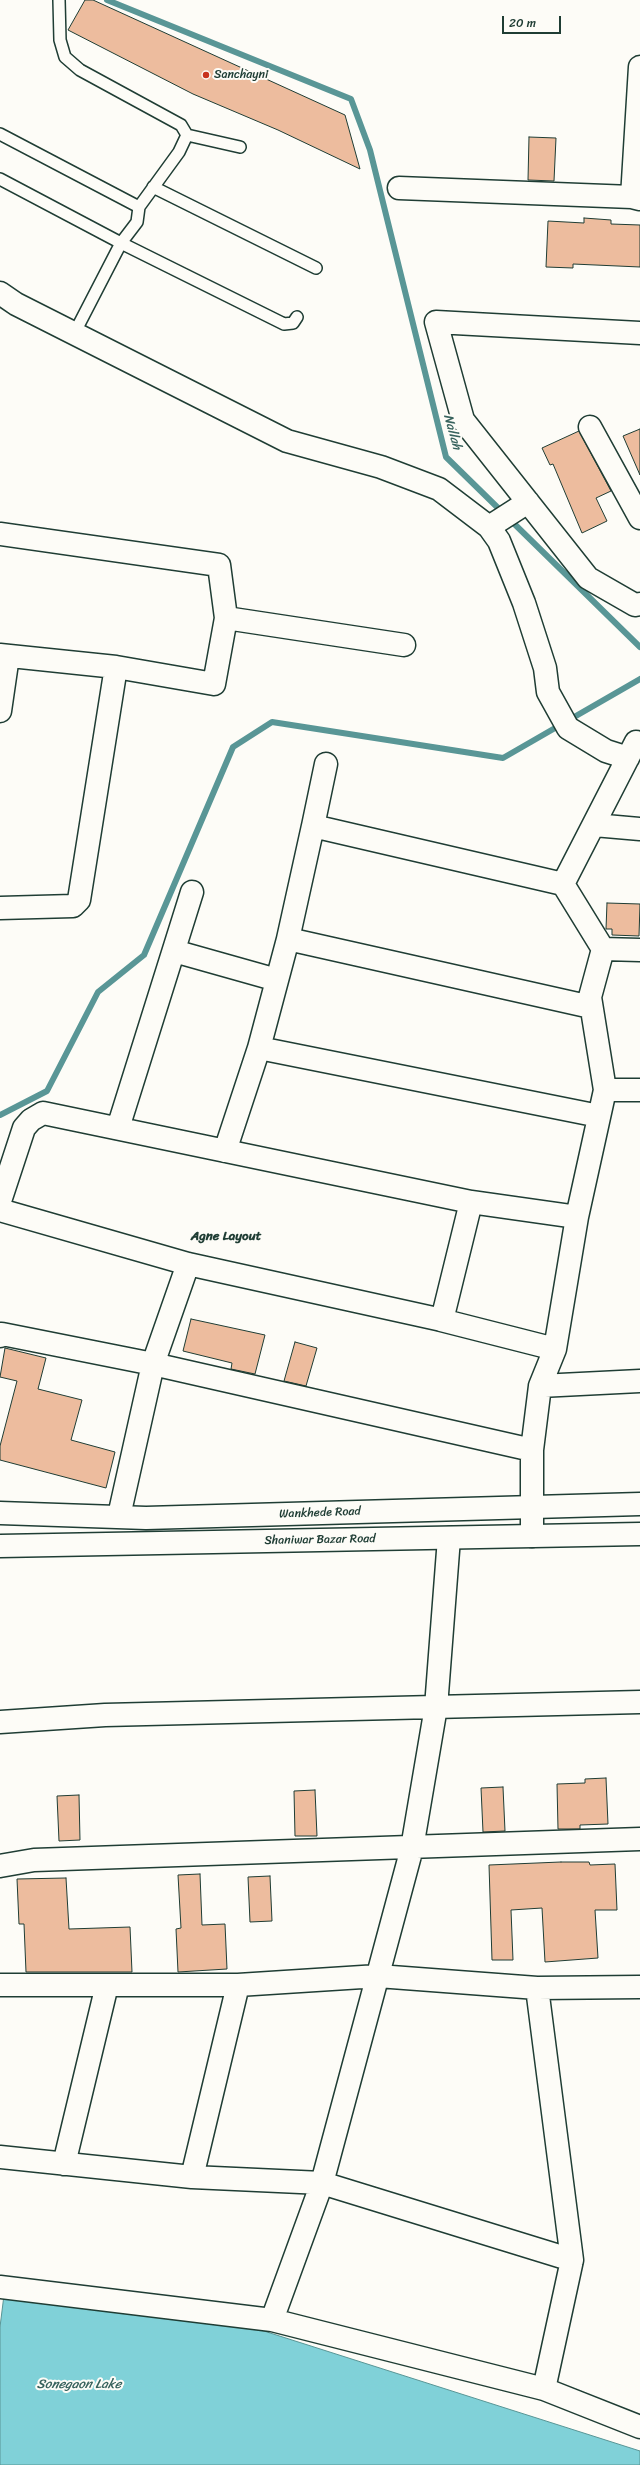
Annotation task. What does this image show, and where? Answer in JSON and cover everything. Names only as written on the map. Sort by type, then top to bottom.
[{"type":"street","points":[[399,188],[636,198],[640,67]]},
{"type":"street","points":[[0,293],[16,304],[286,441],[381,467],[439,489],[489,527],[499,541],[524,603],[545,668],[548,692],[568,728],[606,751],[634,750]]},
{"type":"street","points":[[640,333],[436,322],[463,420],[588,578],[636,605],[640,604]]},
{"type":"street","points":[[590,427],[640,518]]},
{"type":"street","points":[[489,527],[528,502]]},
{"type":"street","points":[[0,534],[219,565],[226,618],[214,684],[116,667],[4,656],[0,711]]},
{"type":"street","points":[[226,618],[404,645]]},
{"type":"street","points":[[0,908],[73,906],[79,900],[116,667]]},
{"type":"street","points":[[563,884],[634,750]]},
{"type":"street","points":[[225,1151],[259,1048],[288,939],[326,764]]},
{"type":"street","points":[[594,824],[640,829]]},
{"type":"street","points":[[313,826],[563,884],[603,949],[590,997],[605,1090],[577,1218],[555,1349],[540,1386],[532,1450],[532,1536]]},
{"type":"street","points":[[118,1128],[192,892]]},
{"type":"street","points":[[288,939],[591,1007]]},
{"type":"street","points":[[603,949],[640,950]]},
{"type":"street","points":[[174,951],[277,980]]},
{"type":"street","points":[[259,1048],[599,1116]]},
{"type":"street","points":[[605,1090],[640,1090]]},
{"type":"street","points":[[0,1201],[24,1128],[31,1120],[43,1113],[471,1202],[577,1218]]},
{"type":"street","points":[[440,1320],[471,1202]]},
{"type":"street","points":[[0,1210],[188,1264],[440,1320],[555,1349]]},
{"type":"street","points":[[119,1516],[153,1364],[188,1264]]},
{"type":"street","points":[[0,1336],[10,1336],[153,1364],[532,1450]]},
{"type":"street","points":[[540,1386],[640,1381]]},
{"type":"street","name":"Wankhede Road","points":[[0,1513],[146,1518],[640,1504]]},
{"type":"street","name":"Shaniwar Bazar Road","points":[[0,1546],[640,1534]]},
{"type":"street","points":[[272,2320],[322,2183],[412,1848],[436,1707],[449,1538]]},
{"type":"street","points":[[0,1722],[105,1715],[640,1702]]},
{"type":"street","points":[[0,1866],[34,1860],[640,1839]]},
{"type":"street","points":[[0,1985],[238,1985],[378,1976],[537,1988],[640,1987]]},
{"type":"street","points":[[64,2164],[107,1985]]},
{"type":"street","points":[[192,2177],[238,1985]]},
{"type":"street","points":[[537,1988],[572,2260],[544,2389]]},
{"type":"street","points":[[0,2157],[192,2177],[322,2183],[572,2260]]},
{"type":"street","points":[[0,2287],[272,2320],[544,2389],[640,2428]]},
{"type":"lane","points":[[59,0],[60,40],[66,57],[80,70],[181,125],[187,135],[240,147]]},
{"type":"lane","points":[[0,134],[139,207]]},
{"type":"lane","points":[[74,334],[121,243],[136,222],[139,207],[179,152],[187,135]]},
{"type":"lane","points":[[0,179],[121,243],[284,324],[293,323],[297,317]]},
{"type":"lane","points":[[153,187],[316,268]]},
{"type":"water","name":"Sonegaon Lake","points":[[4,2295],[245,2325],[640,2451],[640,2465],[0,2465],[0,2327]]},
{"type":"building","name":"Sanchayni","points":[[85,0],[93,0],[345,115],[360,169],[278,130],[193,94],[68,30]]},
{"type":"building","points":[[529,137],[556,138],[554,181],[528,180]]},
{"type":"building","points":[[584,218],[611,220],[611,224],[640,225],[640,267],[573,264],[573,268],[546,267],[548,221],[584,223]]},
{"type":"building","points":[[640,429],[640,475],[623,436]]},
{"type":"building","points":[[579,431],[611,491],[596,498],[607,521],[582,533],[553,464],[550,465],[542,448]]},
{"type":"building","points":[[607,903],[640,904],[639,936],[612,935],[612,929],[606,929]]},
{"type":"building","points":[[191,1319],[265,1335],[255,1374],[231,1369],[232,1363],[183,1351]]},
{"type":"building","points":[[295,1342],[317,1348],[306,1386],[284,1381]]},
{"type":"building","points":[[5,1348],[46,1358],[38,1389],[82,1400],[71,1440],[115,1452],[106,1488],[0,1460],[0,1446],[17,1381],[0,1377]]},
{"type":"building","points":[[606,1778],[608,1824],[580,1825],[580,1829],[558,1829],[557,1784],[585,1783],[585,1779]]},
{"type":"building","points":[[503,1787],[505,1831],[483,1832],[481,1788]]},
{"type":"building","points":[[315,1790],[317,1836],[295,1836],[294,1791]]},
{"type":"building","points":[[79,1795],[80,1840],[59,1841],[57,1796]]},
{"type":"building","points":[[589,1862],[590,1865],[615,1864],[617,1910],[595,1910],[598,1958],[545,1962],[542,1908],[511,1910],[513,1960],[492,1960],[489,1865]]},
{"type":"building","points":[[200,1874],[202,1925],[225,1924],[227,1969],[178,1972],[176,1929],[181,1928],[178,1875]]},
{"type":"building","points":[[270,1876],[272,1921],[250,1922],[248,1877]]},
{"type":"building","points":[[66,1878],[69,1929],[130,1927],[132,1972],[26,1972],[24,1924],[19,1924],[17,1879]]},
{"type":"waterway","name":"Nallah","points":[[107,0],[351,99],[370,150],[446,457],[640,647]]},
{"type":"waterway","points":[[0,1115],[47,1091],[98,992],[144,955],[233,747],[272,722],[503,758],[640,679]]},
{"type":"place","name":"Sanchayni","points":[[206,75]]},
{"type":"district","name":"Agne Layout","points":[[226,1237]]}]
